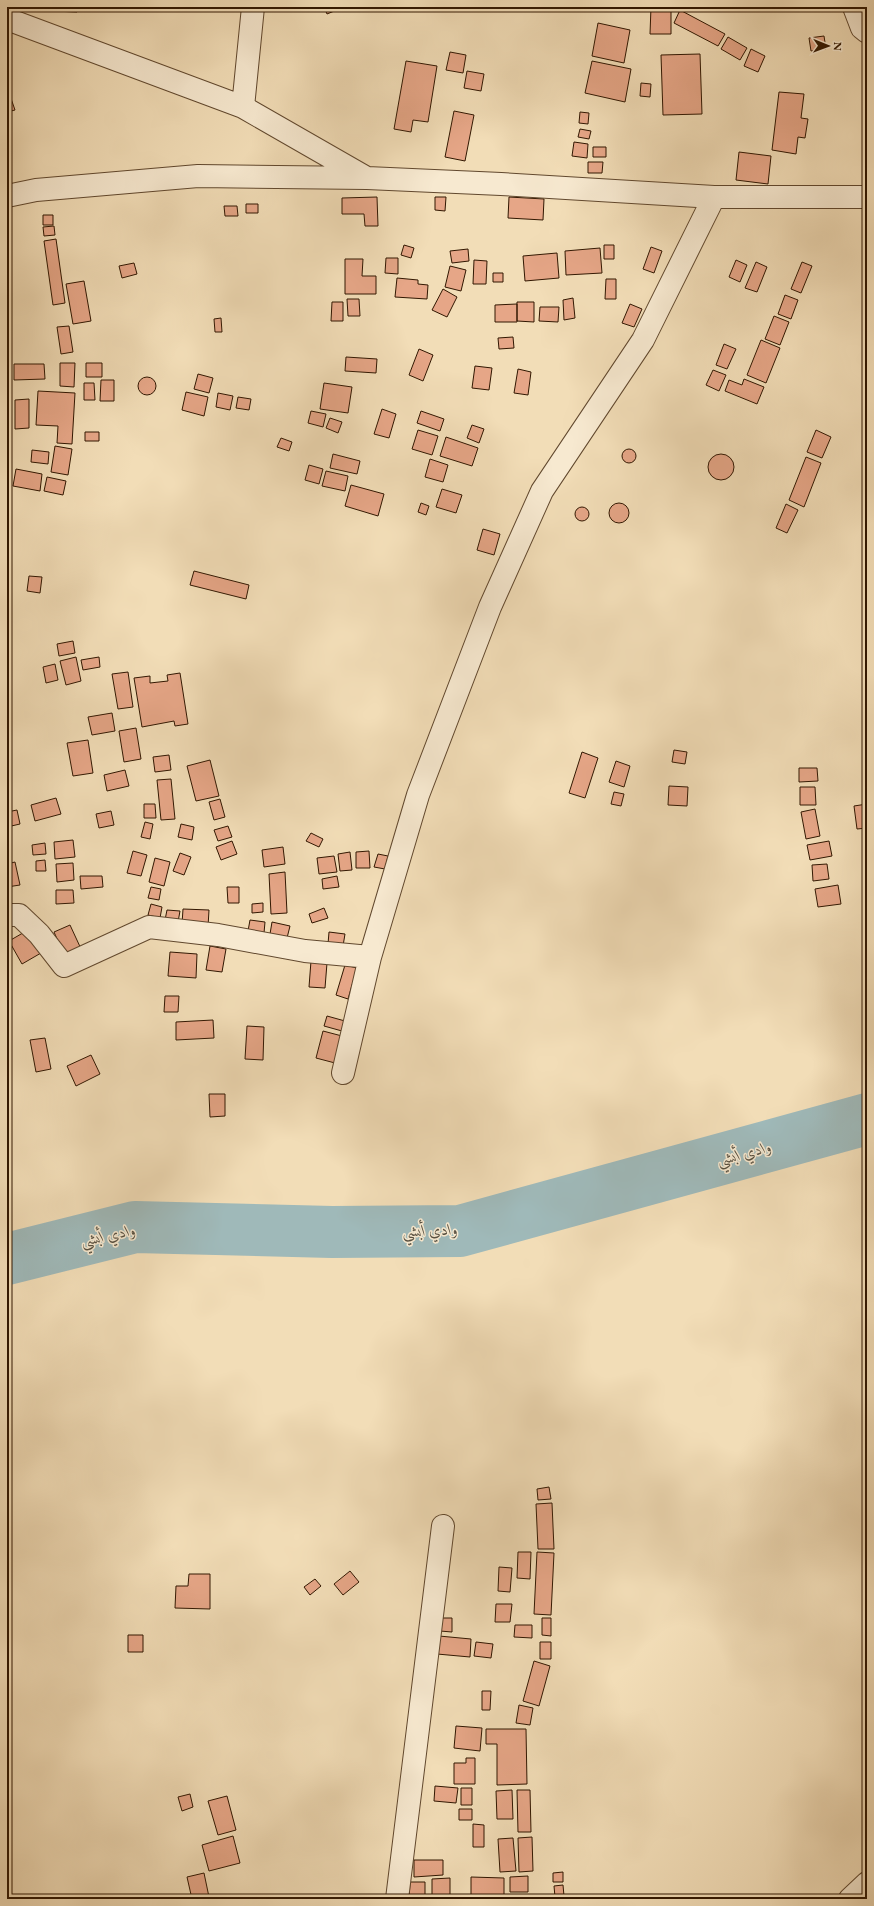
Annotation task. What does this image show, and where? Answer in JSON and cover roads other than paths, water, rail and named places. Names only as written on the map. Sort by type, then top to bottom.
[{"type":"street","points":[[244,106],[253,7]]},
{"type":"street","points":[[854,7],[862,28],[867,32]]},
{"type":"street","points":[[7,19],[244,106],[367,178]]},
{"type":"street","points":[[7,196],[36,190],[198,176],[367,178],[502,184],[714,197],[867,198]]},
{"type":"street","points":[[343,1072],[370,957],[418,795],[490,608],[542,491],[643,340],[714,197]]},
{"type":"street","points":[[7,915],[19,915],[39,934],[64,966],[149,927],[218,935],[305,950],[370,957]]},
{"type":"street","points":[[397,1899],[443,1526]]},
{"type":"street","points":[[850,1899],[867,1883]]},
{"type":"waterway","name":"وادي أبشي","points":[[7,1259],[135,1227],[332,1232],[460,1231],[867,1119]]}]
